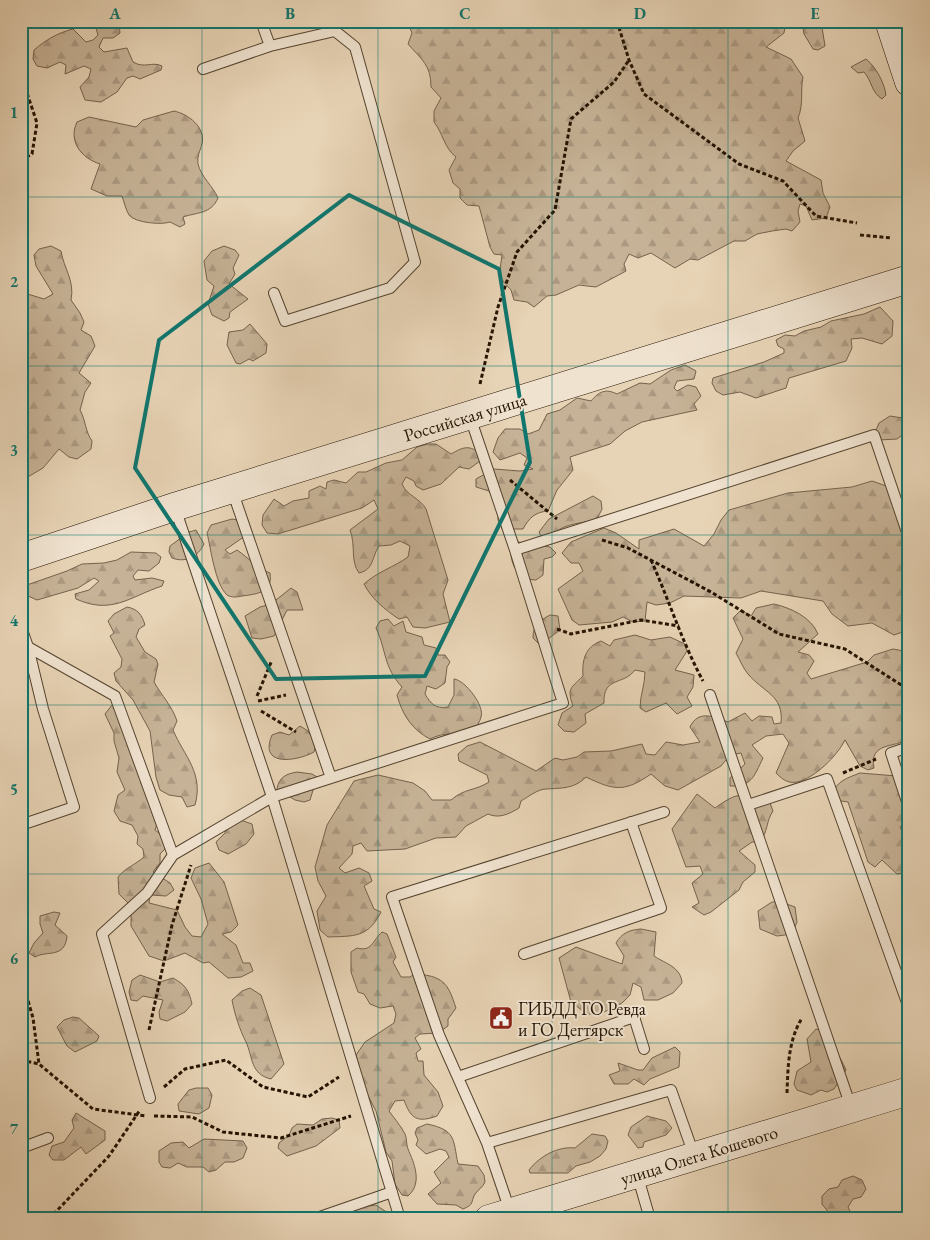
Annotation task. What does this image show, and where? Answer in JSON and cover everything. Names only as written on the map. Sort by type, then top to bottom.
[{"type":"main road","points":[[889,21],[909,82]]},
{"type":"main road","name":"Российская улица","points":[[21,558],[174,508],[909,279]]},
{"type":"main road","name":"улица Олега Кошевого","points":[[510,1215],[694,1156],[909,1091]]},
{"type":"lane","points":[[261,21],[270,46]]},
{"type":"lane","points":[[203,69],[270,46],[335,32],[355,47],[415,262],[390,288],[284,321],[274,293]]},
{"type":"lane","points":[[150,1098],[102,934],[147,893],[173,856],[272,797],[563,703],[487,464],[469,416]]},
{"type":"lane","points":[[515,550],[874,434],[909,538]]},
{"type":"lane","points":[[232,490],[331,778]]},
{"type":"lane","points":[[174,508],[272,797],[400,1219]]},
{"type":"lane","points":[[21,627],[24,648],[74,807],[21,825]]},
{"type":"lane","points":[[24,648],[115,696],[173,856]]},
{"type":"lane","points":[[710,694],[852,1108]]},
{"type":"lane","points":[[909,747],[891,753],[909,808]]},
{"type":"lane","points":[[748,805],[827,779],[909,1008]]},
{"type":"lane","points":[[510,1215],[487,1143],[439,1036],[392,897],[664,812]]},
{"type":"lane","points":[[524,954],[661,908],[632,822]]},
{"type":"lane","points":[[458,1077],[634,1017],[644,1049]]},
{"type":"lane","points":[[487,1143],[671,1090],[694,1156]]},
{"type":"lane","points":[[21,1148],[48,1138]]},
{"type":"lane","points":[[637,1174],[650,1219]]},
{"type":"lane","points":[[314,1219],[392,1192]]},
{"type":"path","points":[[617,21],[629,60],[644,94],[738,164],[783,181],[816,216],[857,223]]},
{"type":"path","points":[[469,416],[479,388],[498,307],[517,252],[555,210],[571,119],[614,82],[629,60]]},
{"type":"path","points":[[21,74],[37,123],[32,154],[21,160]]},
{"type":"path","points":[[21,93],[28,96]]},
{"type":"path","points":[[860,235],[892,238]]},
{"type":"path","points":[[487,464],[520,487],[572,532],[628,548],[651,559],[712,592],[779,634],[845,649],[909,690]]},
{"type":"path","points":[[651,559],[679,626],[687,651],[710,694]]},
{"type":"path","points":[[538,622],[571,634],[641,620],[679,626]]},
{"type":"path","points":[[252,705],[282,637]]},
{"type":"path","points":[[244,713],[257,701],[301,692]]},
{"type":"path","points":[[252,705],[319,744]]},
{"type":"path","points":[[827,779],[891,753]]},
{"type":"path","points":[[140,1065],[172,925],[199,840]]},
{"type":"path","points":[[21,976],[33,1018],[39,1064]]},
{"type":"path","points":[[787,1093],[788,1056],[797,1026],[813,998]]},
{"type":"path","points":[[21,1060],[39,1064],[93,1109],[136,1115],[192,1117],[223,1132],[282,1138],[368,1111]]},
{"type":"path","points":[[49,1219],[109,1156],[136,1115],[150,1098],[186,1069],[226,1060],[263,1087],[308,1097],[354,1067]]},
{"type":"highlighted area","points":[[349,195],[499,269],[530,462],[425,676],[276,679],[135,468],[159,340]]},
{"type":"green space","points":[[97,21],[113,21],[119,25],[120,33],[113,38],[103,38],[99,47],[104,52],[127,48],[133,62],[141,65],[155,64],[162,66],[161,70],[140,79],[133,76],[127,78],[117,92],[101,102],[85,100],[80,87],[89,77],[91,69],[84,66],[65,74],[66,65],[60,62],[47,68],[37,66],[33,59],[34,50],[43,43],[52,37],[73,29],[86,42],[93,40],[98,35],[95,25]]},
{"type":"green space","points":[[407,21],[786,21],[784,33],[766,47],[791,59],[803,77],[801,108],[798,118],[805,141],[793,151],[786,161],[821,180],[823,193],[830,207],[826,218],[812,220],[806,206],[800,204],[798,211],[800,222],[792,231],[786,229],[772,231],[757,234],[745,241],[734,241],[698,260],[690,259],[675,268],[651,253],[638,258],[629,254],[624,264],[626,271],[596,287],[579,285],[556,295],[547,296],[534,307],[527,302],[514,300],[511,290],[499,277],[502,255],[494,254],[490,247],[479,206],[467,205],[460,198],[460,189],[453,183],[449,170],[456,157],[446,145],[434,122],[434,111],[441,98],[431,87],[431,79],[425,63],[408,44],[412,33]]},
{"type":"green space","points":[[821,21],[825,46],[818,50],[813,49],[804,34],[802,22]]},
{"type":"green space","points":[[866,59],[876,70],[883,85],[886,95],[882,99],[874,90],[864,72],[858,73],[851,67]]},
{"type":"green space","points":[[174,111],[190,118],[199,127],[203,138],[198,156],[198,164],[218,198],[208,210],[183,217],[185,224],[180,227],[170,222],[142,222],[132,218],[122,196],[107,196],[91,189],[100,164],[87,158],[82,153],[75,142],[74,136],[77,122],[89,117],[136,127],[143,120]]},
{"type":"green space","points":[[51,246],[61,251],[72,287],[71,300],[84,322],[81,330],[91,336],[95,346],[79,373],[91,383],[85,392],[80,410],[92,441],[91,449],[77,459],[69,457],[59,449],[43,468],[21,481],[21,292],[44,299],[53,294],[36,266],[34,255],[39,249]]},
{"type":"green space","points":[[224,246],[235,250],[239,255],[233,268],[235,274],[229,284],[248,299],[230,312],[229,318],[224,321],[212,315],[208,304],[214,286],[207,280],[204,261],[212,251]]},
{"type":"green space","points":[[880,307],[893,321],[892,336],[882,344],[862,338],[851,339],[852,348],[846,361],[789,378],[786,388],[756,398],[740,392],[723,395],[716,391],[712,383],[713,378],[764,362],[784,353],[784,349],[778,346],[776,340],[785,335],[795,336],[804,331],[821,327],[831,321],[864,314]]},
{"type":"green space","points":[[250,324],[267,344],[266,353],[253,361],[249,359],[240,364],[236,363],[227,345],[229,332],[243,330]]},
{"type":"green space","points":[[685,365],[696,371],[694,379],[677,381],[674,388],[677,391],[688,385],[696,387],[701,396],[694,404],[697,410],[642,422],[625,431],[610,444],[570,457],[573,470],[557,490],[548,511],[533,516],[523,529],[502,529],[498,520],[498,507],[489,491],[476,487],[476,479],[494,469],[520,471],[533,469],[524,465],[527,458],[520,453],[500,460],[493,452],[498,438],[505,429],[520,429],[528,434],[539,430],[547,414],[560,410],[577,398],[591,401],[602,392],[609,391],[617,394],[640,383],[650,384],[671,370]]},
{"type":"green space","points":[[890,416],[909,419],[909,430],[897,439],[879,440],[874,435],[879,423]]},
{"type":"green space","points":[[436,444],[451,454],[470,448],[481,455],[480,461],[469,469],[459,467],[441,484],[423,490],[416,486],[414,481],[406,477],[402,484],[426,509],[448,580],[443,594],[450,622],[425,628],[413,627],[407,617],[399,619],[370,594],[364,584],[408,557],[410,546],[400,541],[391,545],[379,546],[370,566],[359,573],[356,568],[350,530],[378,509],[374,500],[362,508],[278,534],[267,533],[262,525],[263,515],[274,499],[284,506],[293,501],[309,498],[309,491],[320,486],[326,489],[327,482],[334,480],[346,483],[358,472],[366,472],[386,463],[402,460],[417,447]]},
{"type":"green space","points":[[872,481],[892,488],[903,507],[909,512],[909,624],[905,631],[894,635],[872,623],[848,626],[832,614],[823,601],[761,591],[741,598],[684,596],[670,603],[656,605],[647,602],[645,621],[633,622],[623,617],[612,622],[579,625],[572,620],[558,589],[583,571],[579,563],[571,563],[562,553],[571,542],[604,528],[616,533],[639,549],[639,540],[674,529],[704,546],[729,510],[788,493],[852,487]]},
{"type":"green space","points":[[593,496],[601,501],[602,509],[597,519],[559,529],[551,538],[543,541],[539,532],[549,519]]},
{"type":"green space","points":[[232,519],[243,521],[245,536],[225,550],[230,554],[237,550],[257,566],[270,573],[267,588],[259,593],[231,597],[227,595],[219,583],[207,533],[211,525]]},
{"type":"green space","points":[[196,530],[204,544],[201,549],[191,558],[182,560],[172,558],[169,552],[170,546],[189,532]]},
{"type":"green space","points":[[512,541],[550,547],[556,553],[552,557],[544,559],[543,575],[536,580],[524,579],[520,575],[512,562]]},
{"type":"green space","points":[[131,552],[156,553],[161,557],[159,563],[149,571],[138,570],[133,576],[135,580],[152,578],[164,581],[162,586],[120,603],[110,605],[100,605],[76,599],[75,594],[89,590],[99,581],[94,578],[78,588],[37,600],[26,595],[24,586],[82,564],[104,563],[117,560]]},
{"type":"green space","points":[[291,588],[297,592],[303,610],[287,610],[274,636],[261,639],[252,638],[245,616],[260,607],[271,604]]},
{"type":"green space","points":[[774,604],[800,614],[811,623],[818,634],[798,652],[809,655],[814,661],[807,673],[811,679],[867,662],[874,655],[893,649],[909,652],[909,709],[904,712],[909,719],[909,739],[879,750],[873,760],[874,768],[868,770],[860,766],[845,740],[831,759],[818,771],[804,780],[788,782],[776,773],[789,743],[783,734],[766,736],[752,745],[763,758],[751,779],[743,785],[730,786],[730,778],[745,764],[741,753],[730,755],[721,766],[678,790],[665,786],[651,774],[634,784],[620,788],[605,785],[586,777],[572,786],[543,789],[521,801],[519,808],[500,816],[488,814],[466,826],[456,837],[436,838],[405,849],[367,851],[361,843],[353,846],[352,854],[339,868],[345,873],[359,868],[369,873],[372,881],[364,886],[374,909],[381,912],[371,927],[353,936],[328,937],[320,930],[317,911],[326,896],[318,881],[315,867],[327,825],[354,781],[378,775],[413,783],[425,791],[432,800],[451,800],[461,793],[489,782],[487,775],[459,761],[458,754],[467,746],[480,742],[536,771],[555,758],[563,760],[577,757],[584,752],[611,751],[642,744],[646,754],[655,755],[666,742],[683,745],[700,742],[690,727],[697,718],[702,716],[711,716],[728,722],[745,713],[752,721],[759,716],[772,717],[774,724],[781,723],[781,714],[776,700],[748,674],[736,653],[743,639],[733,618],[741,610],[751,616],[756,608]]},
{"type":"green space","points":[[127,607],[137,611],[144,621],[145,625],[139,629],[136,637],[145,652],[156,659],[158,664],[154,682],[175,716],[177,721],[173,730],[195,774],[197,794],[195,805],[187,807],[182,797],[169,795],[160,790],[156,777],[150,731],[133,700],[116,681],[114,673],[121,667],[122,659],[110,636],[114,633],[108,621],[114,614]]},
{"type":"green space","points":[[550,615],[558,616],[560,630],[544,642],[538,643],[533,638],[535,627],[540,621]]},
{"type":"green space","points":[[388,619],[394,626],[403,621],[406,632],[422,637],[424,645],[436,648],[438,655],[445,655],[450,662],[447,667],[445,683],[436,689],[427,686],[425,694],[434,705],[448,707],[454,695],[454,679],[458,680],[473,694],[480,707],[480,719],[475,731],[446,734],[430,739],[418,731],[409,721],[397,695],[402,687],[391,672],[376,628],[380,621]]},
{"type":"green space","points":[[635,635],[651,640],[670,637],[685,644],[687,651],[675,670],[694,675],[693,687],[687,697],[692,706],[677,714],[666,703],[646,712],[640,708],[645,672],[635,670],[625,678],[610,685],[605,694],[604,703],[585,714],[586,723],[574,732],[564,731],[558,725],[562,713],[573,706],[570,692],[583,676],[584,659],[588,650],[601,641],[610,646],[614,640]]},
{"type":"green space","points":[[112,705],[120,708],[128,717],[127,727],[155,792],[158,818],[155,830],[167,839],[165,849],[160,854],[160,863],[153,872],[170,883],[174,890],[166,896],[150,895],[149,903],[177,910],[185,927],[192,936],[201,937],[208,924],[201,899],[191,878],[195,868],[209,863],[224,882],[238,925],[231,932],[222,934],[236,945],[243,963],[250,963],[253,971],[241,977],[228,978],[209,962],[203,963],[185,953],[164,961],[149,956],[131,926],[131,915],[140,905],[137,902],[128,903],[119,894],[118,877],[144,857],[143,849],[137,844],[138,836],[132,825],[120,821],[114,811],[118,795],[125,790],[117,772],[119,758],[114,741],[114,733],[105,714]]},
{"type":"green space","points":[[300,726],[308,731],[316,743],[314,752],[299,758],[290,759],[275,757],[270,753],[269,746],[272,735],[280,732],[289,735]]},
{"type":"green space","points":[[297,772],[312,774],[317,777],[310,800],[304,802],[295,800],[277,789],[279,782],[284,777]]},
{"type":"green space","points":[[860,773],[909,777],[909,819],[900,827],[903,833],[909,832],[909,872],[897,874],[882,860],[875,867],[868,862],[848,802],[841,801],[832,794],[840,783]]},
{"type":"green space","points":[[697,794],[715,808],[732,797],[742,796],[770,803],[773,811],[760,842],[752,842],[739,851],[755,865],[755,872],[743,882],[739,890],[711,912],[704,915],[692,907],[699,903],[692,883],[703,874],[700,866],[686,867],[672,829]]},
{"type":"green space","points":[[229,816],[252,824],[254,834],[246,844],[228,854],[219,850],[216,842],[225,833],[227,828],[223,820]]},
{"type":"green space","points":[[772,902],[781,902],[795,907],[797,922],[792,934],[777,936],[760,929],[758,911]]},
{"type":"green space","points":[[54,912],[60,913],[55,925],[67,936],[66,943],[63,948],[55,953],[35,957],[29,953],[34,943],[43,933],[40,916]]},
{"type":"green space","points":[[641,929],[656,932],[654,956],[672,966],[679,973],[682,983],[673,993],[658,1000],[644,1000],[641,987],[633,983],[630,995],[622,1003],[600,1014],[587,1014],[571,1002],[559,958],[576,947],[622,964],[624,956],[616,943],[626,933]]},
{"type":"green space","points":[[382,932],[387,934],[396,957],[393,962],[401,977],[410,977],[417,972],[440,980],[449,991],[456,1008],[448,1019],[448,1026],[438,1033],[420,1034],[415,1038],[421,1049],[416,1053],[418,1061],[423,1061],[424,1075],[438,1092],[443,1106],[437,1116],[424,1119],[416,1118],[409,1112],[404,1100],[395,1101],[389,1111],[405,1134],[407,1147],[415,1167],[415,1185],[413,1191],[408,1196],[402,1195],[395,1184],[392,1161],[386,1152],[376,1111],[366,1092],[356,1055],[365,1042],[394,1023],[396,1014],[393,1006],[380,1008],[370,1004],[364,994],[358,992],[351,972],[351,952],[357,948],[369,947]]},
{"type":"green space","points":[[140,975],[160,982],[173,978],[186,989],[192,1004],[185,1012],[167,1021],[160,1019],[159,1012],[163,1000],[143,996],[137,1001],[131,1000],[129,992],[132,980]]},
{"type":"green space","points":[[250,988],[261,995],[284,1064],[271,1079],[259,1073],[253,1064],[233,1006],[232,1000],[242,991]]},
{"type":"green space","points":[[73,1017],[79,1018],[99,1036],[97,1041],[75,1052],[67,1046],[57,1027],[64,1020]]},
{"type":"green space","points":[[816,1029],[824,1031],[846,1070],[834,1089],[827,1092],[821,1090],[811,1095],[797,1090],[794,1084],[797,1071],[811,1062],[807,1039]]},
{"type":"green space","points":[[675,1047],[680,1052],[679,1067],[650,1079],[644,1085],[634,1079],[628,1084],[614,1084],[609,1075],[620,1071],[618,1063],[643,1070],[652,1058]]},
{"type":"green space","points":[[208,1088],[212,1095],[209,1108],[199,1114],[179,1111],[178,1104],[189,1090]]},
{"type":"green space","points":[[76,1113],[105,1131],[105,1140],[86,1154],[81,1147],[64,1160],[53,1160],[49,1155],[52,1146],[64,1142],[74,1128],[72,1120]]},
{"type":"green space","points":[[647,1116],[666,1121],[672,1128],[666,1135],[644,1142],[643,1147],[638,1148],[628,1135],[631,1127]]},
{"type":"green space","points":[[332,1118],[339,1120],[340,1128],[316,1146],[287,1156],[278,1148],[279,1143],[289,1135],[292,1128],[297,1124],[313,1125],[322,1119]]},
{"type":"green space","points":[[427,1124],[443,1129],[452,1137],[458,1164],[478,1166],[484,1175],[484,1184],[475,1194],[471,1204],[463,1209],[456,1205],[437,1204],[428,1194],[441,1183],[434,1172],[449,1157],[446,1151],[440,1149],[426,1154],[416,1145],[418,1140],[415,1133],[417,1128]]},
{"type":"green space","points":[[592,1134],[605,1136],[608,1141],[606,1149],[600,1156],[590,1162],[576,1166],[568,1173],[530,1173],[529,1170],[549,1153],[575,1148]]},
{"type":"green space","points":[[204,1139],[243,1141],[247,1148],[243,1158],[234,1162],[225,1162],[216,1170],[209,1172],[203,1167],[187,1167],[178,1163],[170,1168],[162,1167],[159,1162],[159,1151],[171,1143],[183,1142],[189,1148]]},
{"type":"green space","points":[[853,1176],[862,1180],[866,1189],[861,1197],[853,1199],[848,1207],[854,1219],[834,1219],[837,1216],[829,1213],[822,1204],[822,1196],[829,1189],[838,1187],[842,1180]]},
{"type":"green space","points":[[376,1205],[393,1215],[412,1215],[414,1219],[333,1219],[363,1207]]},
{"type":"place","name":"ГИБДД ГО Ревда и ГО Дегтярск","points":[[501,1018]]}]
